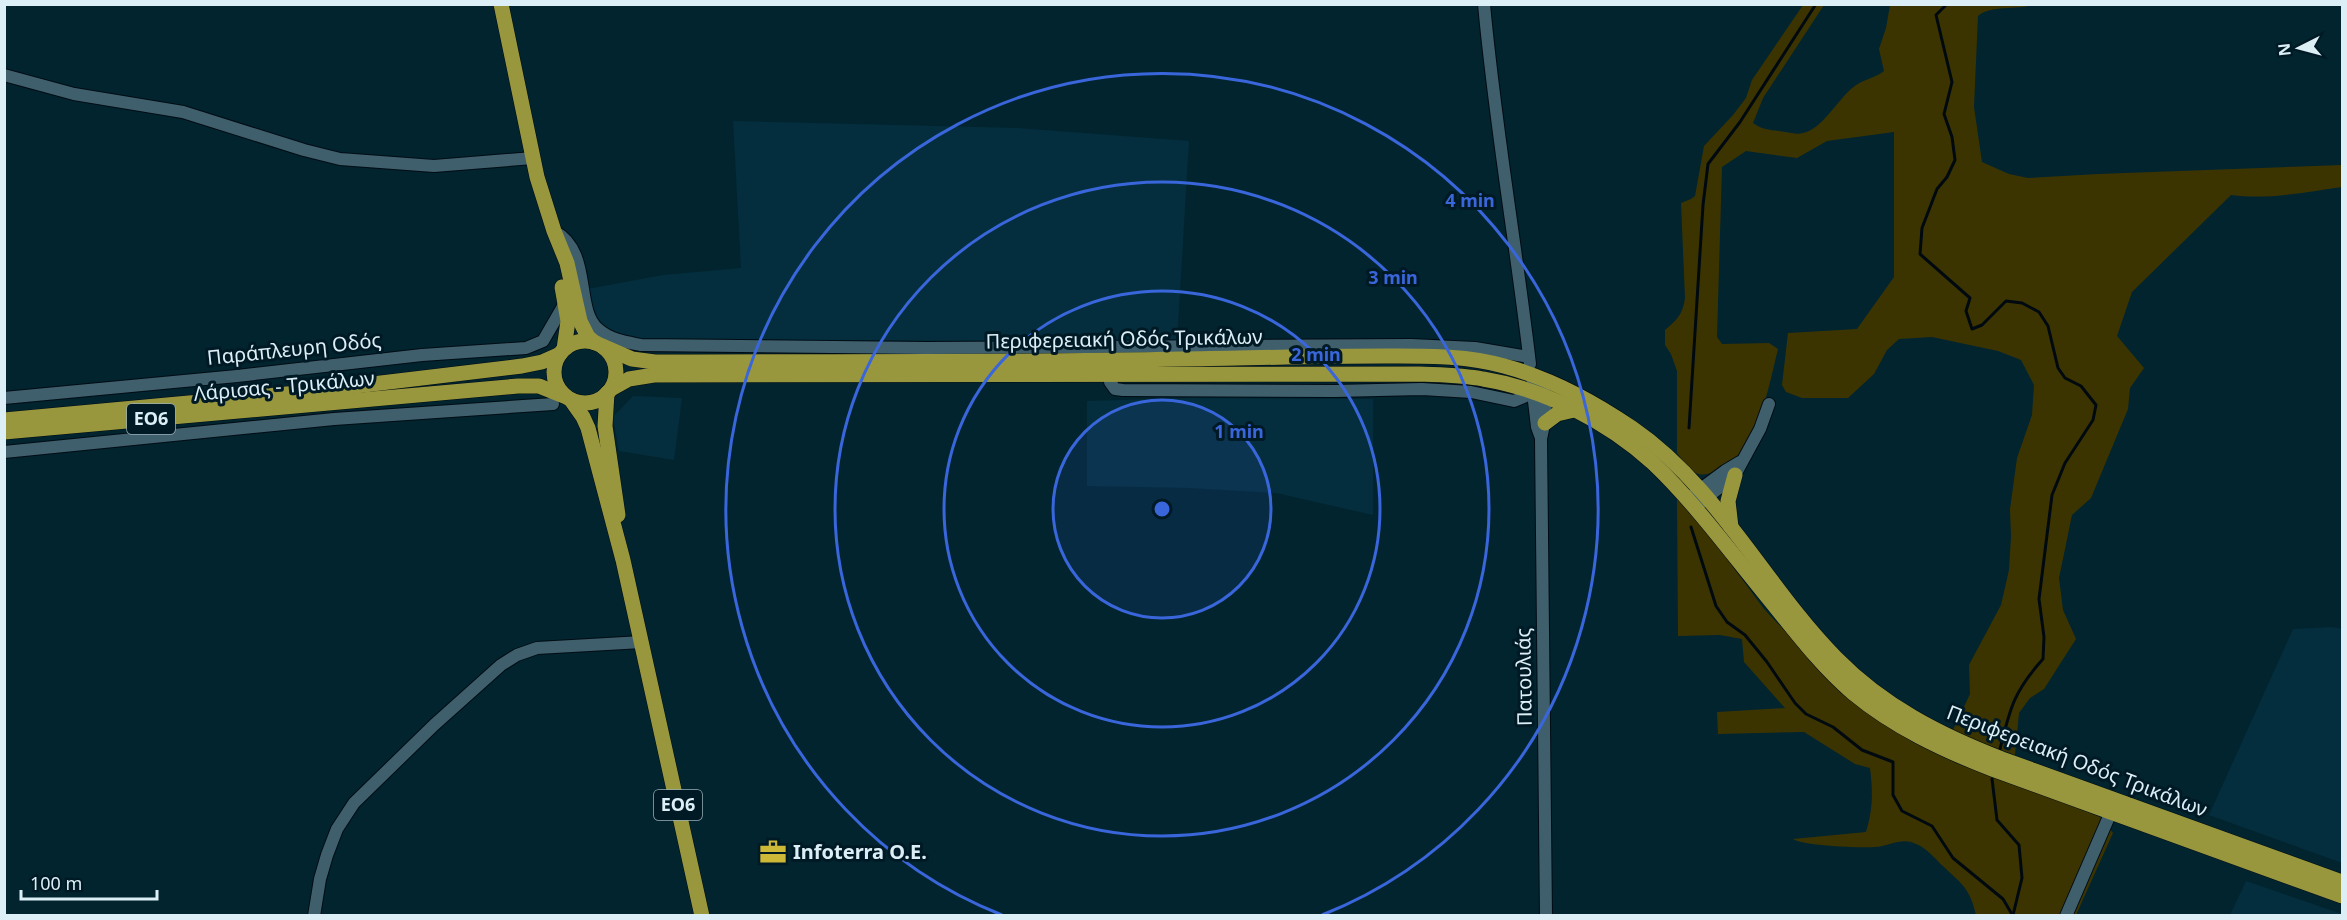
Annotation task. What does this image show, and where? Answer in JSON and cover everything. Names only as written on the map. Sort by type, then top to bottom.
[{"type":"main road","points":[[501,4],[533,158],[554,231],[567,263],[580,321],[588,337],[598,345]]},
{"type":"main road","points":[[554,231],[568,329],[562,352]]},
{"type":"main road","name":"ΕΟ6","points":[[563,400],[590,403],[600,400],[609,391],[615,381],[614,361],[598,345],[579,342],[562,352],[554,371],[555,380],[563,400],[584,417],[588,428],[623,560],[702,915]]},
{"type":"main road","name":"Περιφερειακή Οδός Τρικάλων","points":[[598,345],[621,356],[648,361],[819,362],[926,355],[1078,354],[1454,357],[1492,363],[1537,377],[1590,403],[1633,428],[1663,452],[1813,653],[1836,678],[1868,705],[1918,736],[1965,758],[2343,896]]},
{"type":"main road","name":"Λάρισας - Τρικάλων","points":[[4,420],[328,389],[522,366],[550,359],[562,352]]},
{"type":"main road","name":"Περιφερειακή Οδός Τρικάλων","points":[[609,391],[629,379],[654,375],[1461,375],[1484,379],[1539,395],[1574,410],[1605,427],[1641,453],[1731,527],[1833,655],[1881,698],[1922,724],[1970,746],[2343,882]]},
{"type":"main road","name":"Λάρισας - Τρικάλων","points":[[4,432],[527,385],[548,388],[563,400]]},
{"type":"main road","name":"ΕΟ6","points":[[609,391],[605,426],[615,480],[623,560]]},
{"type":"main road","points":[[1545,423],[1557,414],[1574,410]]},
{"type":"main road","points":[[1731,527],[1728,501],[1738,469]]},
{"type":"street","points":[[1484,4],[1500,154],[1519,270],[1529,357],[1537,377],[1539,395]]},
{"type":"street","points":[[4,75],[74,94],[183,112],[340,159],[434,166],[533,158]]},
{"type":"street","points":[[554,231],[563,237],[573,251],[592,321],[600,331],[611,338],[641,345],[819,346],[926,355]]},
{"type":"street","name":"Παράπλευρη Οδός","points":[[4,398],[237,376],[422,355],[526,348],[543,341],[565,303]]},
{"type":"street","points":[[819,346],[819,362]]},
{"type":"street","points":[[1078,354],[1438,346],[1475,348],[1529,357]]},
{"type":"street","name":"Πατουλιάς","points":[[1539,395],[1545,423],[1541,439],[1546,915]]},
{"type":"street","name":"Πατουλιάς","points":[[1539,395],[1537,427],[1541,439]]},
{"type":"street","points":[[4,452],[334,419],[563,400]]},
{"type":"street","points":[[1697,499],[1738,469],[1760,429],[1769,404]]},
{"type":"street","points":[[314,915],[327,855],[337,829],[354,802],[501,665],[517,655],[537,648],[642,642]]},
{"type":"street","points":[[2066,915],[2111,812]]},
{"type":"shaded area","points":[[1803,5],[1824,5],[1763,98],[1753,123],[1762,128],[1797,134],[1810,130],[1823,120],[1851,89],[1884,71],[1879,49],[1890,5],[2033,5],[1990,10],[1978,16],[1974,107],[1982,162],[2009,174],[2028,178],[2342,165],[2342,187],[2273,196],[2231,195],[2132,292],[2117,336],[2144,368],[2130,388],[2128,409],[2091,498],[2072,515],[2059,578],[2063,610],[2076,639],[2044,689],[2030,698],[2019,713],[2015,755],[1952,732],[1970,694],[1969,665],[2001,605],[2009,570],[2010,509],[2017,458],[2032,415],[2034,385],[2021,360],[1998,351],[1932,337],[1899,339],[1887,350],[1874,374],[1848,398],[1802,398],[1786,392],[1782,385],[1788,333],[1857,329],[1894,277],[1894,132],[1827,141],[1797,158],[1746,151],[1722,167],[1717,337],[1722,344],[1769,343],[1778,349],[1765,401],[1750,438],[1740,454],[1728,465],[1703,475],[1693,471],[1677,453],[1677,371],[1665,345],[1665,330],[1679,316],[1685,298],[1681,203],[1695,196],[1704,146],[1746,98],[1752,80]]},
{"type":"shaded area","points":[[733,121],[1018,128],[1189,141],[1177,342],[626,339],[597,325],[587,289],[663,275],[741,268]]},
{"type":"shaded area","points":[[633,396],[682,398],[674,460],[619,451],[613,417]]},
{"type":"shaded area","points":[[1192,398],[1373,399],[1373,515],[1276,493],[1087,486],[1087,401]]},
{"type":"shaded area","points":[[1677,498],[1700,522],[1764,609],[1832,681],[1914,742],[1958,764],[2015,783],[2100,817],[2113,833],[2076,915],[1976,915],[1971,899],[1961,883],[1927,851],[1911,842],[1858,847],[1820,845],[1793,839],[1866,832],[1872,800],[1870,768],[1855,764],[1804,732],[1718,734],[1717,712],[1785,708],[1744,662],[1742,639],[1720,635],[1678,636]]},
{"type":"shaded area","points":[[2332,627],[2342,629],[2342,863],[2209,815],[2293,629]]},
{"type":"shaded area","points":[[2246,881],[2342,914],[2342,915],[2230,915]]},
{"type":"waterway","points":[[1689,428],[1703,205],[1708,164],[1740,122],[1816,4]]},
{"type":"waterway","points":[[1947,4],[1936,15],[1952,82],[1944,114],[1952,137],[1955,160],[1947,177],[1937,189],[1922,228],[1920,254],[1970,298],[1966,311],[1972,329],[1982,325],[2006,301],[2022,303],[2039,312],[2048,326],[2058,368],[2065,378],[2081,386],[2096,405],[2093,420],[2065,463],[2052,495],[2039,599],[2044,637],[2043,659],[2025,681],[2014,701],[2000,749]]},
{"type":"waterway","points":[[1691,527],[1716,606],[1727,622],[1745,635],[1795,703],[1806,714],[1833,727],[1862,750],[1893,762],[1893,795],[1902,811],[1932,826],[1953,858],[2003,899],[2013,916]]},
{"type":"waterway","points":[[1992,779],[1997,820],[2019,845],[2022,878],[2013,915]]},
{"type":"place","name":"Infoterra Ο.Ε.","points":[[773,852]]}]
